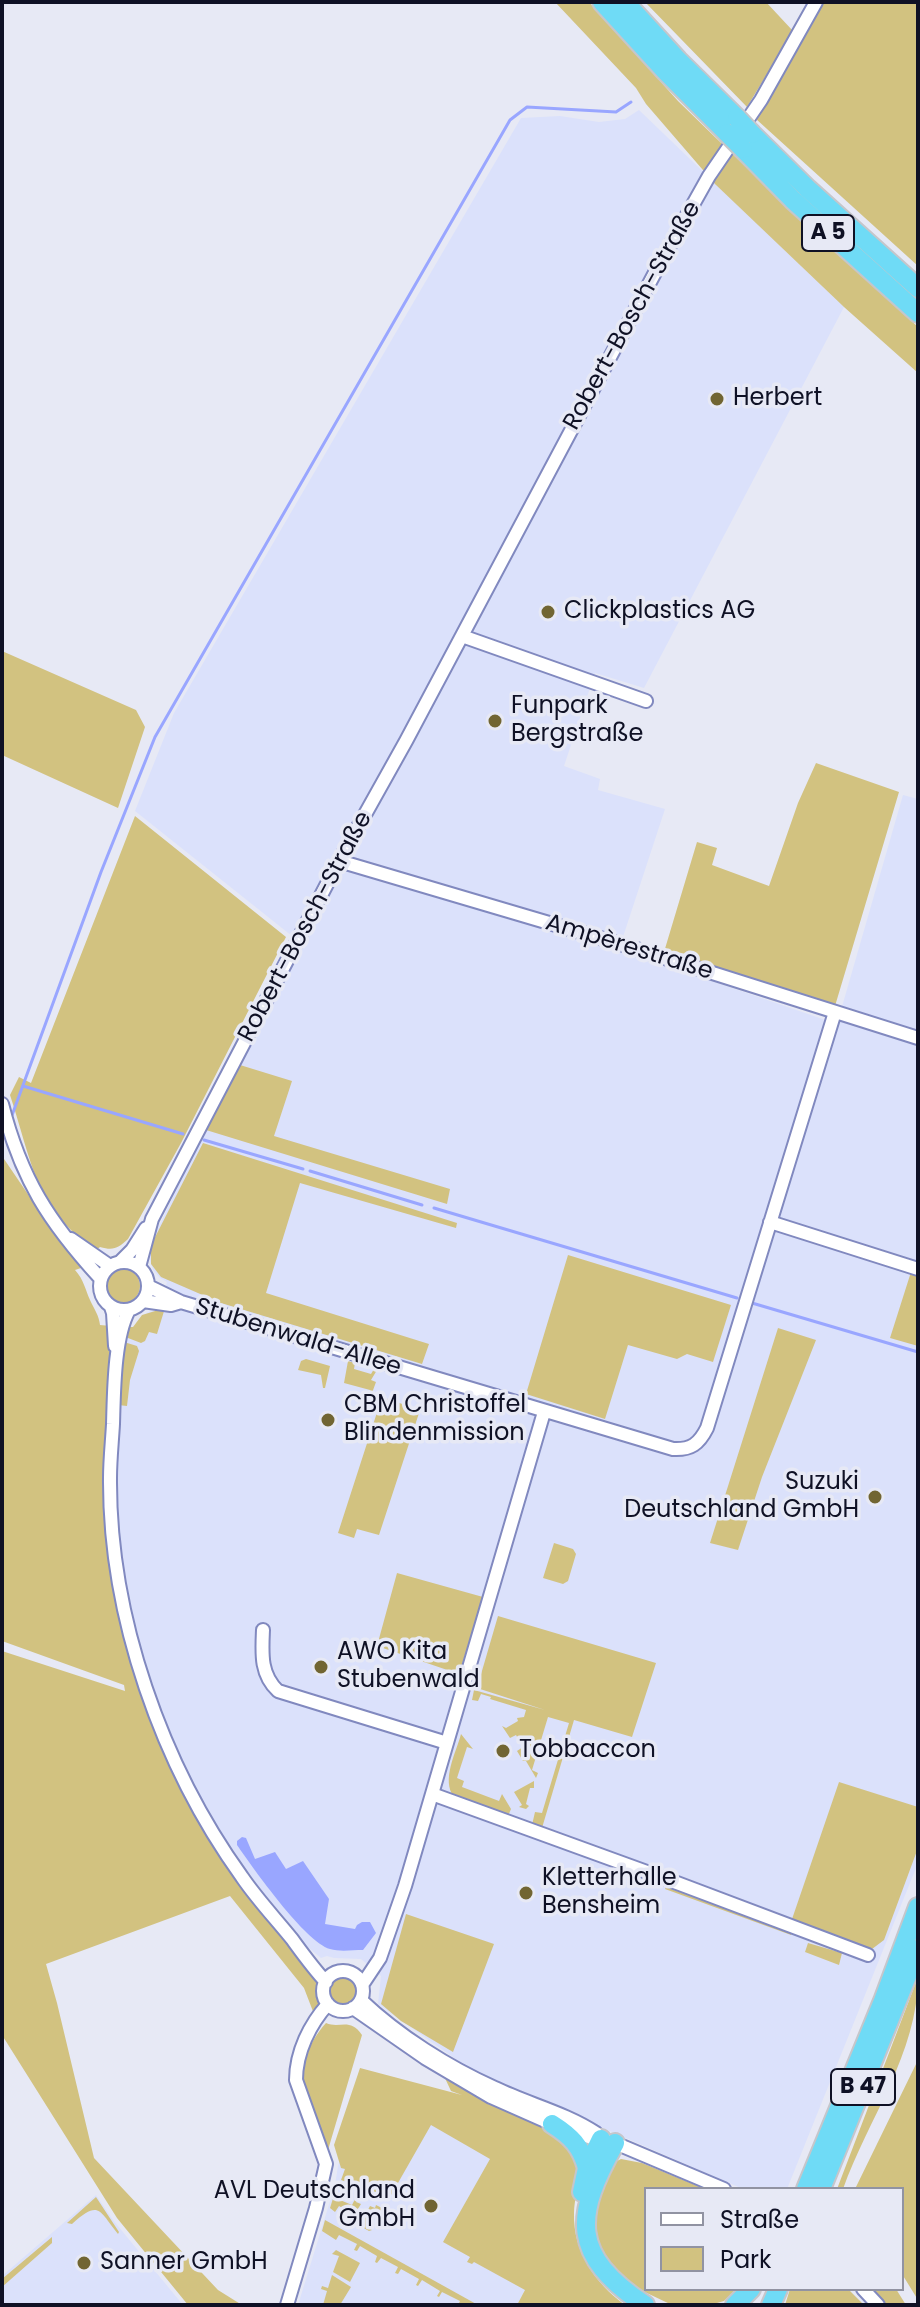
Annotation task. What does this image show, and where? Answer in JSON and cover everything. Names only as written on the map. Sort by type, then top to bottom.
[{"type":"highway","name":"A 5","points":[[602,2],[666,72],[808,189],[918,288]]},
{"type":"highway","name":"A 5","points":[[625,2],[732,126]]},
{"type":"highway","name":"A 5","points":[[748,141],[793,200],[918,313]]},
{"type":"highway","name":"B 47","points":[[807,2187],[918,1907]]},
{"type":"highway","name":"B 47","points":[[822,2187],[918,1949]]},
{"type":"highway","points":[[552,2124],[578,2145],[587,2168]]},
{"type":"highway","points":[[608,2141],[587,2168],[578,2214],[580,2237],[587,2259],[600,2278],[633,2305]]},
{"type":"highway","points":[[608,2141],[589,2195],[585,2213],[586,2235],[592,2253],[605,2274],[623,2291],[645,2305]]},
{"type":"street","name":"Robert-Bosch-Straße","points":[[100,1278],[128,1255],[152,1219],[339,861],[658,267],[709,176],[761,100],[816,2]]},
{"type":"street","points":[[462,636],[646,701]]},
{"type":"street","name":"Ampèrestraße","points":[[339,861],[627,946],[918,1038]]},
{"type":"street","name":"Stubenwald-Allee","points":[[148,1286],[181,1302],[544,1412],[673,1449],[694,1446],[707,1428],[835,1012]]},
{"type":"street","points":[[3,1108],[35,1193],[62,1233],[100,1278],[100,1291],[105,1303],[116,1310],[129,1310],[143,1301],[148,1286],[139,1267],[127,1262],[115,1264],[62,1233]]},
{"type":"street","name":"Robert-Bosch-Straße","points":[[139,1267],[152,1219]]},
{"type":"street","points":[[770,1222],[918,1269]]},
{"type":"street","name":"Stubenwald-Allee","points":[[143,1301],[171,1305],[181,1302]]},
{"type":"street","points":[[111,1307],[117,1357]]},
{"type":"street","points":[[129,1310],[117,1357],[110,1480],[118,1571],[145,1688],[173,1758],[204,1818],[242,1878],[292,1940],[330,1978]]},
{"type":"street","points":[[362,1985],[352,1973],[342,1971],[330,1978],[323,1993],[331,2006],[345,2011],[357,2004],[362,1985],[386,1944],[544,1412]]},
{"type":"street","points":[[263,1630],[261,1659],[269,1683],[278,1691],[447,1743]]},
{"type":"street","points":[[432,1794],[868,1955]]},
{"type":"street","points":[[352,1973],[370,1961],[386,1944]]},
{"type":"street","points":[[357,2004],[454,2076],[491,2097],[552,2124],[608,2141],[719,2187]]},
{"type":"street","points":[[357,2004],[461,2071],[594,2131],[608,2141]]},
{"type":"street","points":[[287,2305],[325,2172],[323,2151],[296,2080],[296,2066],[318,2014],[331,2006]]},
{"type":"shaded area","points":[[639,110],[844,307],[644,688],[595,673],[564,766],[600,779],[598,790],[665,809],[619,949],[837,1024],[903,795],[918,799],[918,1863],[788,2187],[738,2187],[474,2072],[378,2004],[381,1976],[361,1959],[321,1958],[304,1944],[252,1884],[195,1793],[161,1718],[129,1605],[119,1534],[116,1463],[126,1335],[148,1312],[158,1310],[167,1282],[153,1270],[147,1251],[297,940],[135,811],[174,713],[521,118],[560,116],[599,122],[625,119]]},
{"type":"shaded area","points":[[370,2071],[540,2135],[525,2290],[517,2305],[298,2305],[338,2166]]},
{"type":"shaded area","points":[[96,2195],[183,2305],[2,2305],[2,2276]]},
{"type":"green space","points":[[555,2],[589,2],[678,101],[789,209],[918,327],[918,373],[715,184],[646,104],[636,88]]},
{"type":"green space","points":[[645,2],[766,2],[793,31],[747,107]]},
{"type":"green space","points":[[822,2],[918,2],[918,266],[756,119]]},
{"type":"green space","points":[[2,651],[136,710],[145,727],[118,808],[2,755]]},
{"type":"green space","points":[[816,763],[899,792],[835,1006],[664,952],[697,842],[717,848],[712,865],[769,886],[798,803]]},
{"type":"green space","points":[[135,816],[286,937],[181,1143],[128,1239],[116,1248],[100,1247],[95,1251],[63,1221],[44,1195],[10,1095],[19,1077],[31,1083]]},
{"type":"green space","points":[[240,1065],[292,1081],[274,1136],[450,1189],[447,1204],[206,1130]]},
{"type":"green space","points":[[203,1143],[457,1223],[456,1228],[300,1183],[266,1293],[429,1344],[422,1364],[221,1303],[161,1277],[151,1264],[148,1251]]},
{"type":"green space","points":[[2,1156],[53,1231],[87,1266],[75,1270],[100,1325],[111,1326],[105,1468],[126,1641],[139,1690],[194,1814],[240,1887],[316,1976],[320,1999],[314,2014],[304,1988],[230,1896],[46,1964],[94,2158],[218,2290],[242,2305],[188,2305],[117,2218],[2,2035],[2,1651],[125,1691],[124,1685],[2,1641]]},
{"type":"green space","points":[[568,1255],[731,1305],[713,1362],[687,1354],[677,1359],[628,1345],[605,1419],[526,1394]]},
{"type":"green space","points":[[123,1269],[135,1274],[140,1286],[135,1298],[123,1303],[111,1298],[106,1286],[111,1274]]},
{"type":"green space","points":[[911,1272],[918,1274],[918,1346],[890,1338]]},
{"type":"green space","points":[[165,1308],[157,1334],[149,1332],[141,1343],[128,1338],[127,1327],[133,1327],[142,1315]]},
{"type":"green space","points":[[778,1328],[816,1340],[762,1477],[738,1550],[710,1543]]},
{"type":"green space","points":[[124,1342],[137,1346],[139,1351],[130,1380],[127,1406],[118,1405]]},
{"type":"green space","points":[[306,1359],[330,1366],[325,1388],[321,1375],[298,1370],[301,1361]]},
{"type":"green space","points":[[348,1361],[355,1363],[354,1369],[371,1374],[374,1369],[377,1370],[371,1380],[376,1382],[372,1393],[344,1383]]},
{"type":"green space","points":[[382,1397],[420,1410],[379,1535],[357,1529],[354,1538],[338,1533]]},
{"type":"green space","points":[[554,1543],[573,1549],[576,1554],[568,1581],[563,1584],[543,1578]]},
{"type":"green space","points":[[397,1573],[483,1597],[459,1674],[377,1646]]},
{"type":"green space","points":[[498,1616],[656,1663],[632,1737],[574,1720],[542,1828],[532,1825],[535,1812],[542,1813],[569,1723],[548,1717],[532,1770],[538,1773],[536,1778],[517,1751],[523,1747],[516,1735],[510,1738],[502,1726],[506,1728],[518,1721],[517,1718],[524,1717],[526,1710],[481,1694],[478,1701],[472,1700],[474,1690],[545,1710],[477,1688]]},
{"type":"green space","points":[[461,1734],[473,1749],[467,1747],[457,1778],[464,1781],[462,1787],[499,1801],[502,1794],[511,1809],[508,1816],[454,1797],[449,1775]]},
{"type":"green space","points":[[534,1781],[526,1804],[529,1806],[526,1809],[519,1807],[522,1805],[514,1792]]},
{"type":"green space","points":[[839,1782],[918,1807],[918,1848],[884,1940],[872,1949],[791,1922]]},
{"type":"green space","points":[[666,1887],[792,1933],[665,1889]]},
{"type":"green space","points":[[406,1914],[494,1944],[453,2052],[401,2021],[381,2004]]},
{"type":"green space","points":[[808,1943],[842,1953],[839,1965],[805,1952]]},
{"type":"green space","points":[[343,1976],[353,1980],[357,1990],[353,2000],[343,2004],[333,2000],[329,1990],[333,1980]]},
{"type":"green space","points":[[918,1977],[916,2005],[901,2059],[844,2187],[838,2187]]},
{"type":"green space","points":[[326,2023],[353,2026],[362,2035],[328,2150],[313,2117],[304,2086],[307,2055]]},
{"type":"green space","points":[[918,2060],[918,2300],[904,2277],[904,2187],[856,2187]]},
{"type":"green space","points":[[360,2068],[462,2095],[451,2091],[444,2076],[569,2142],[579,2168],[574,2213],[577,2241],[595,2277],[625,2305],[517,2305],[525,2290],[474,2262],[467,2262],[470,2257],[443,2242],[490,2159],[431,2125],[390,2197],[341,2180],[345,2169],[341,2168],[334,2145]]},
{"type":"green space","points":[[621,2159],[642,2163],[700,2187],[644,2187],[644,2291],[734,2291],[724,2301],[710,2305],[672,2305],[630,2285],[613,2269],[595,2229],[596,2195],[611,2164]]},
{"type":"green space","points":[[335,2192],[342,2194],[340,2200],[352,2205],[357,2200],[361,2204],[356,2212],[364,2217],[370,2206],[382,2208],[382,2211],[376,2209],[366,2226],[372,2230],[360,2226],[363,2220],[357,2216],[353,2222],[348,2219],[351,2213],[339,2206],[335,2212],[330,2208]]},
{"type":"green space","points":[[96,2197],[118,2234],[102,2214],[94,2210],[72,2224],[67,2223]]},
{"type":"green space","points":[[325,2220],[478,2305],[458,2305],[460,2301],[442,2292],[439,2297],[440,2291],[422,2280],[416,2285],[419,2279],[401,2269],[398,2274],[395,2273],[398,2267],[381,2258],[377,2263],[377,2256],[360,2246],[357,2251],[354,2250],[357,2244],[339,2235],[336,2240],[322,2231]]},
{"type":"green space","points":[[52,2237],[52,2243],[2,2287],[2,2279]]},
{"type":"green space","points":[[336,2250],[360,2263],[350,2282],[333,2272],[339,2256],[332,2254]]},
{"type":"green space","points":[[332,2275],[351,2287],[340,2305],[323,2305],[327,2291],[321,2289],[322,2286],[328,2288]]},
{"type":"green space","points":[[789,2291],[850,2291],[864,2305],[785,2305]]},
{"type":"green space","points":[[874,2291],[897,2291],[906,2305],[885,2305]]},
{"type":"water","points":[[242,1837],[246,1838],[255,1859],[275,1852],[286,1869],[303,1861],[329,1899],[325,1924],[355,1929],[362,1922],[370,1922],[376,1933],[363,1950],[330,1949],[307,1933],[280,1903],[237,1845]]},
{"type":"waterway","points":[[11,1118],[101,872],[155,737],[510,120],[527,107],[616,112],[631,102]]},
{"type":"waterway","points":[[23,1086],[183,1134]]},
{"type":"waterway","points":[[2,1140],[5,1132]]},
{"type":"waterway","points":[[204,1140],[303,1169]]},
{"type":"waterway","points":[[310,1171],[422,1205]]},
{"type":"waterway","points":[[434,1208],[737,1298]]},
{"type":"waterway","points":[[752,1303],[918,1352]]},
{"type":"place","name":"Herbert","points":[[717,399]]},
{"type":"place","name":"Clickplastics AG","points":[[548,612]]},
{"type":"place","name":"Funpark Bergstraße","points":[[495,721]]},
{"type":"place","name":"CBM Christoffel Blindenmission","points":[[328,1420]]},
{"type":"place","name":"Suzuki Deutschland GmbH","points":[[875,1497]]},
{"type":"place","name":"AWO Kita Stubenwald","points":[[321,1667]]},
{"type":"place","name":"Tobbaccon","points":[[503,1751]]},
{"type":"place","name":"Kletterhalle Bensheim","points":[[526,1893]]},
{"type":"place","name":"AVL Deutschland GmbH","points":[[431,2206]]},
{"type":"place","name":"Sanner GmbH","points":[[84,2263]]}]
